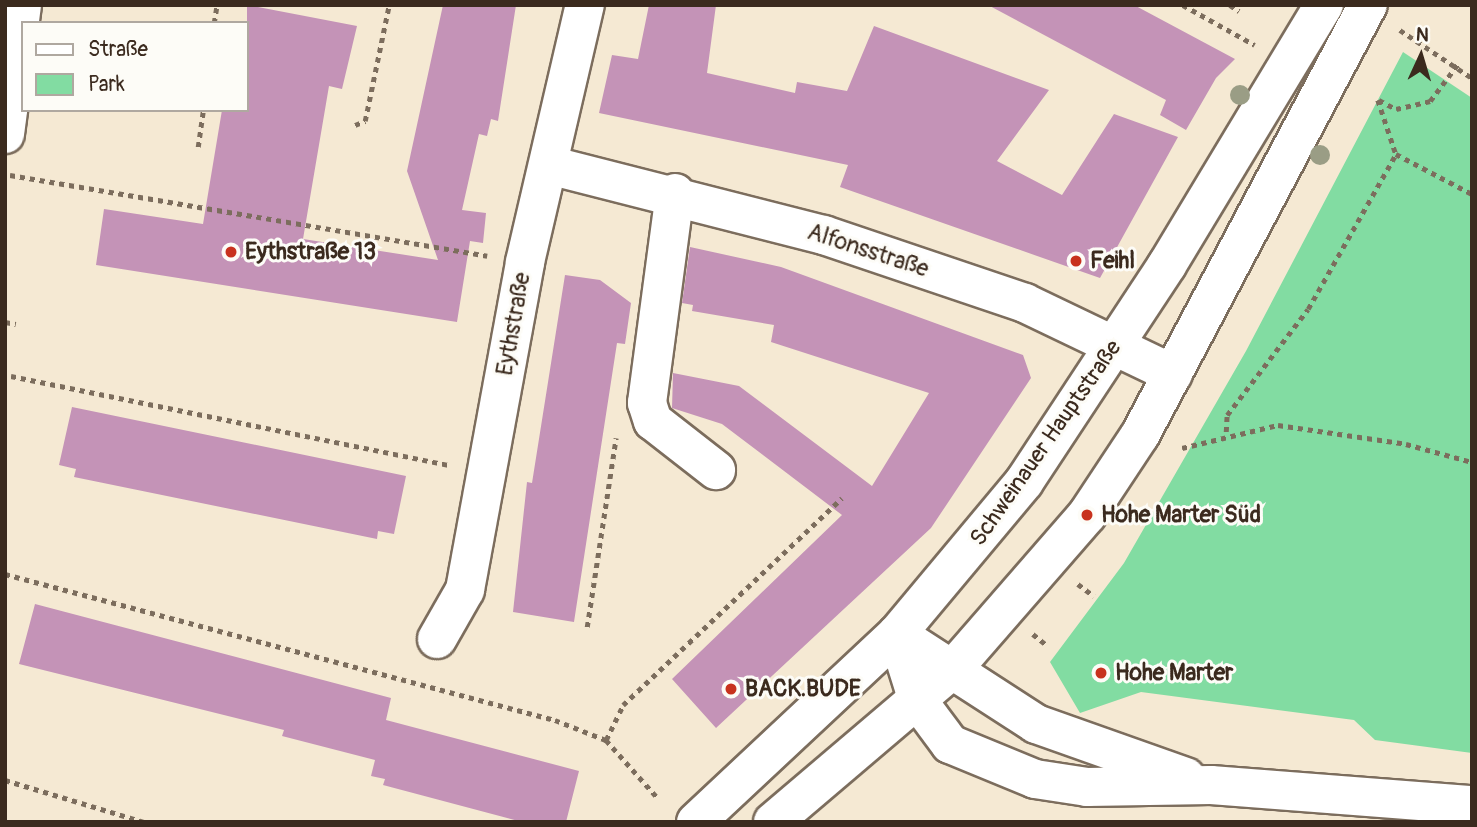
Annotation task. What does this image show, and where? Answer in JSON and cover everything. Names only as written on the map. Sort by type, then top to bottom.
[{"type":"street","points":[[5,134],[22,5]]},
{"type":"street","name":"Eythstraße","points":[[437,639],[465,590],[525,262],[585,5]]},
{"type":"street","name":"Schweinauer Hauptstraße","points":[[696,822],[897,634],[1024,482],[1117,345],[1324,5]]},
{"type":"street","points":[[773,822],[953,669],[1087,515],[1173,374],[1366,9]]},
{"type":"street","name":"Alfonsstraße","points":[[549,165],[675,193],[1012,299],[1117,345],[1173,374]]},
{"type":"street","points":[[675,193],[647,402],[653,421],[716,470]]},
{"type":"street","points":[[897,634],[1078,742],[1212,785]]},
{"type":"street","points":[[897,634],[918,701],[950,744],[1035,779],[1087,787],[1212,785],[1472,805]]},
{"type":"path","points":[[355,125],[365,121],[389,5]]},
{"type":"path","points":[[1184,5],[1255,45]]},
{"type":"path","points":[[1230,5],[1239,11]]},
{"type":"path","points":[[1366,9],[1458,64],[1472,78]]},
{"type":"path","points":[[1458,64],[1430,101],[1396,109],[1378,100],[1396,154],[1472,194]]},
{"type":"path","points":[[198,147],[203,112]]},
{"type":"path","points":[[1226,432],[1227,415],[1308,309],[1396,154]]},
{"type":"path","points":[[5,174],[525,262]]},
{"type":"path","points":[[5,322],[16,324]]},
{"type":"path","points":[[11,376],[486,473]]},
{"type":"path","points":[[1182,448],[1226,432],[1278,425],[1406,444],[1472,462]]},
{"type":"path","points":[[606,740],[623,705],[842,498]]},
{"type":"path","points":[[5,574],[426,684],[606,740],[657,797]]},
{"type":"path","points":[[1077,583],[1094,596]]},
{"type":"path","points":[[5,780],[144,822]]},
{"type":"green space","points":[[1403,52],[1472,98],[1472,753],[1375,740],[1354,720],[1141,692],[1080,713],[1050,662],[1124,563],[1246,351]]},
{"type":"building","points":[[247,5],[357,26],[342,89],[329,86],[303,239],[438,260],[407,171],[443,5],[516,5],[498,121],[491,119],[487,136],[479,134],[462,210],[486,213],[483,243],[470,241],[457,322],[96,265],[104,209],[203,224],[222,112],[248,112]]},
{"type":"building","points":[[649,5],[716,5],[707,73],[795,93],[797,82],[847,91],[874,26],[1049,90],[997,161],[1062,195],[1114,114],[1178,137],[1100,278],[840,187],[848,165],[599,113],[612,55],[638,59]]},
{"type":"building","points":[[988,5],[1134,5],[1235,59],[1216,78],[1186,130],[1160,115],[1166,100]]},
{"type":"building","points":[[690,247],[781,267],[1023,355],[1031,378],[931,528],[716,728],[672,679],[842,515],[722,424],[672,408],[673,373],[739,386],[872,486],[929,393],[771,342],[774,325],[692,311],[693,305],[682,303]]},
{"type":"building","points":[[565,275],[600,280],[631,303],[625,344],[617,343],[574,622],[513,612],[527,482],[532,483]]},
{"type":"building","points":[[72,407],[406,476],[394,534],[378,531],[377,539],[74,477],[76,469],[59,465]]},
{"type":"building","points":[[35,604],[391,698],[386,720],[579,771],[566,822],[522,822],[383,785],[385,779],[371,776],[375,760],[282,736],[284,730],[19,664]]},
{"type":"place","name":"Eythstraße 13","points":[[231,252]]},
{"type":"place","name":"Feihl","points":[[1076,261]]},
{"type":"place","name":"Hohe Marter Süd","points":[[1087,515]]},
{"type":"place","name":"Hohe Marter","points":[[1101,673]]},
{"type":"place","name":"BACK.BUDE","points":[[731,689]]}]
